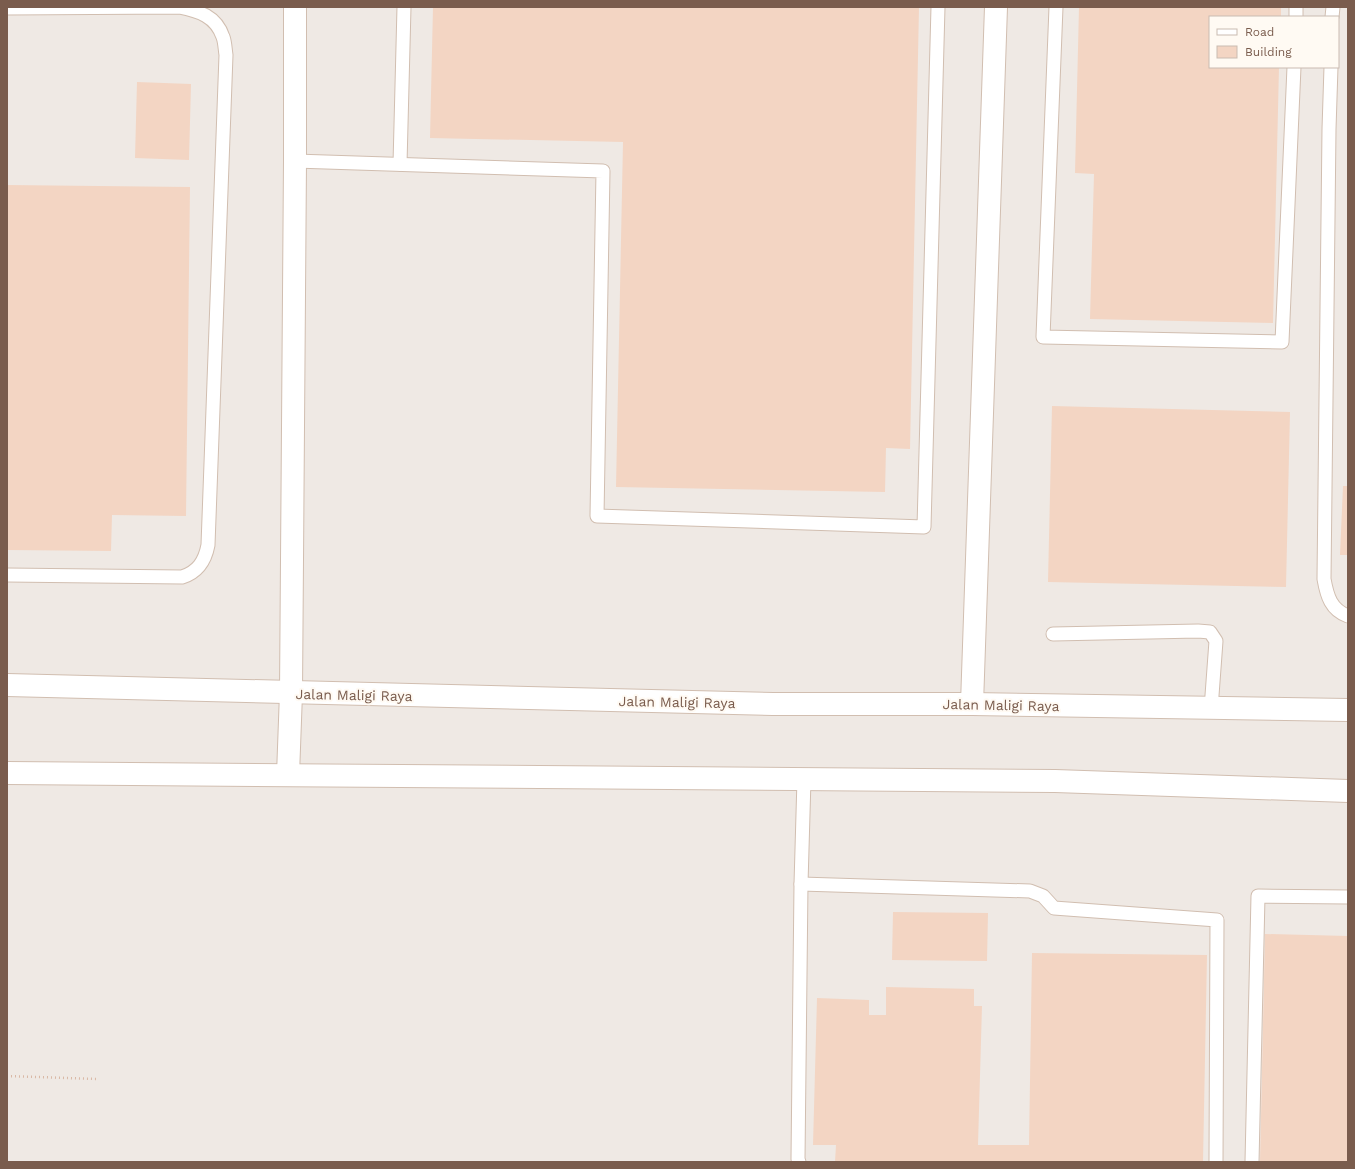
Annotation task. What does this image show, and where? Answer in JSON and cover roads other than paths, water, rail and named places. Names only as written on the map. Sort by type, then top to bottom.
[{"type":"street","points":[[288,775],[291,693],[295,7]]},
{"type":"street","points":[[972,704],[996,7]]},
{"type":"street","name":"Jalan Maligi Raya","points":[[7,686],[773,704],[972,704],[1348,710]]},
{"type":"street","points":[[7,773],[1055,781],[1348,791]]},
{"type":"lane","points":[[7,8],[179,7],[195,10],[208,16],[218,27],[223,37],[226,55],[208,545],[206,556],[199,567],[190,574],[182,577],[7,576]]},
{"type":"lane","points":[[400,164],[404,7]]},
{"type":"lane","points":[[295,161],[603,171],[597,516],[924,527],[938,7]]},
{"type":"lane","points":[[1056,7],[1043,337],[1282,342],[1294,68]]},
{"type":"lane","points":[[1331,68],[1324,580],[1327,598],[1340,613],[1348,616]]},
{"type":"lane","points":[[1053,634],[1210,632],[1216,641],[1211,709]]},
{"type":"lane","points":[[799,1162],[801,884],[804,779]]},
{"type":"lane","points":[[801,884],[1030,891],[1043,896],[1054,908],[1217,920],[1216,1162]]},
{"type":"lane","points":[[1252,1162],[1258,896],[1348,897]]}]
